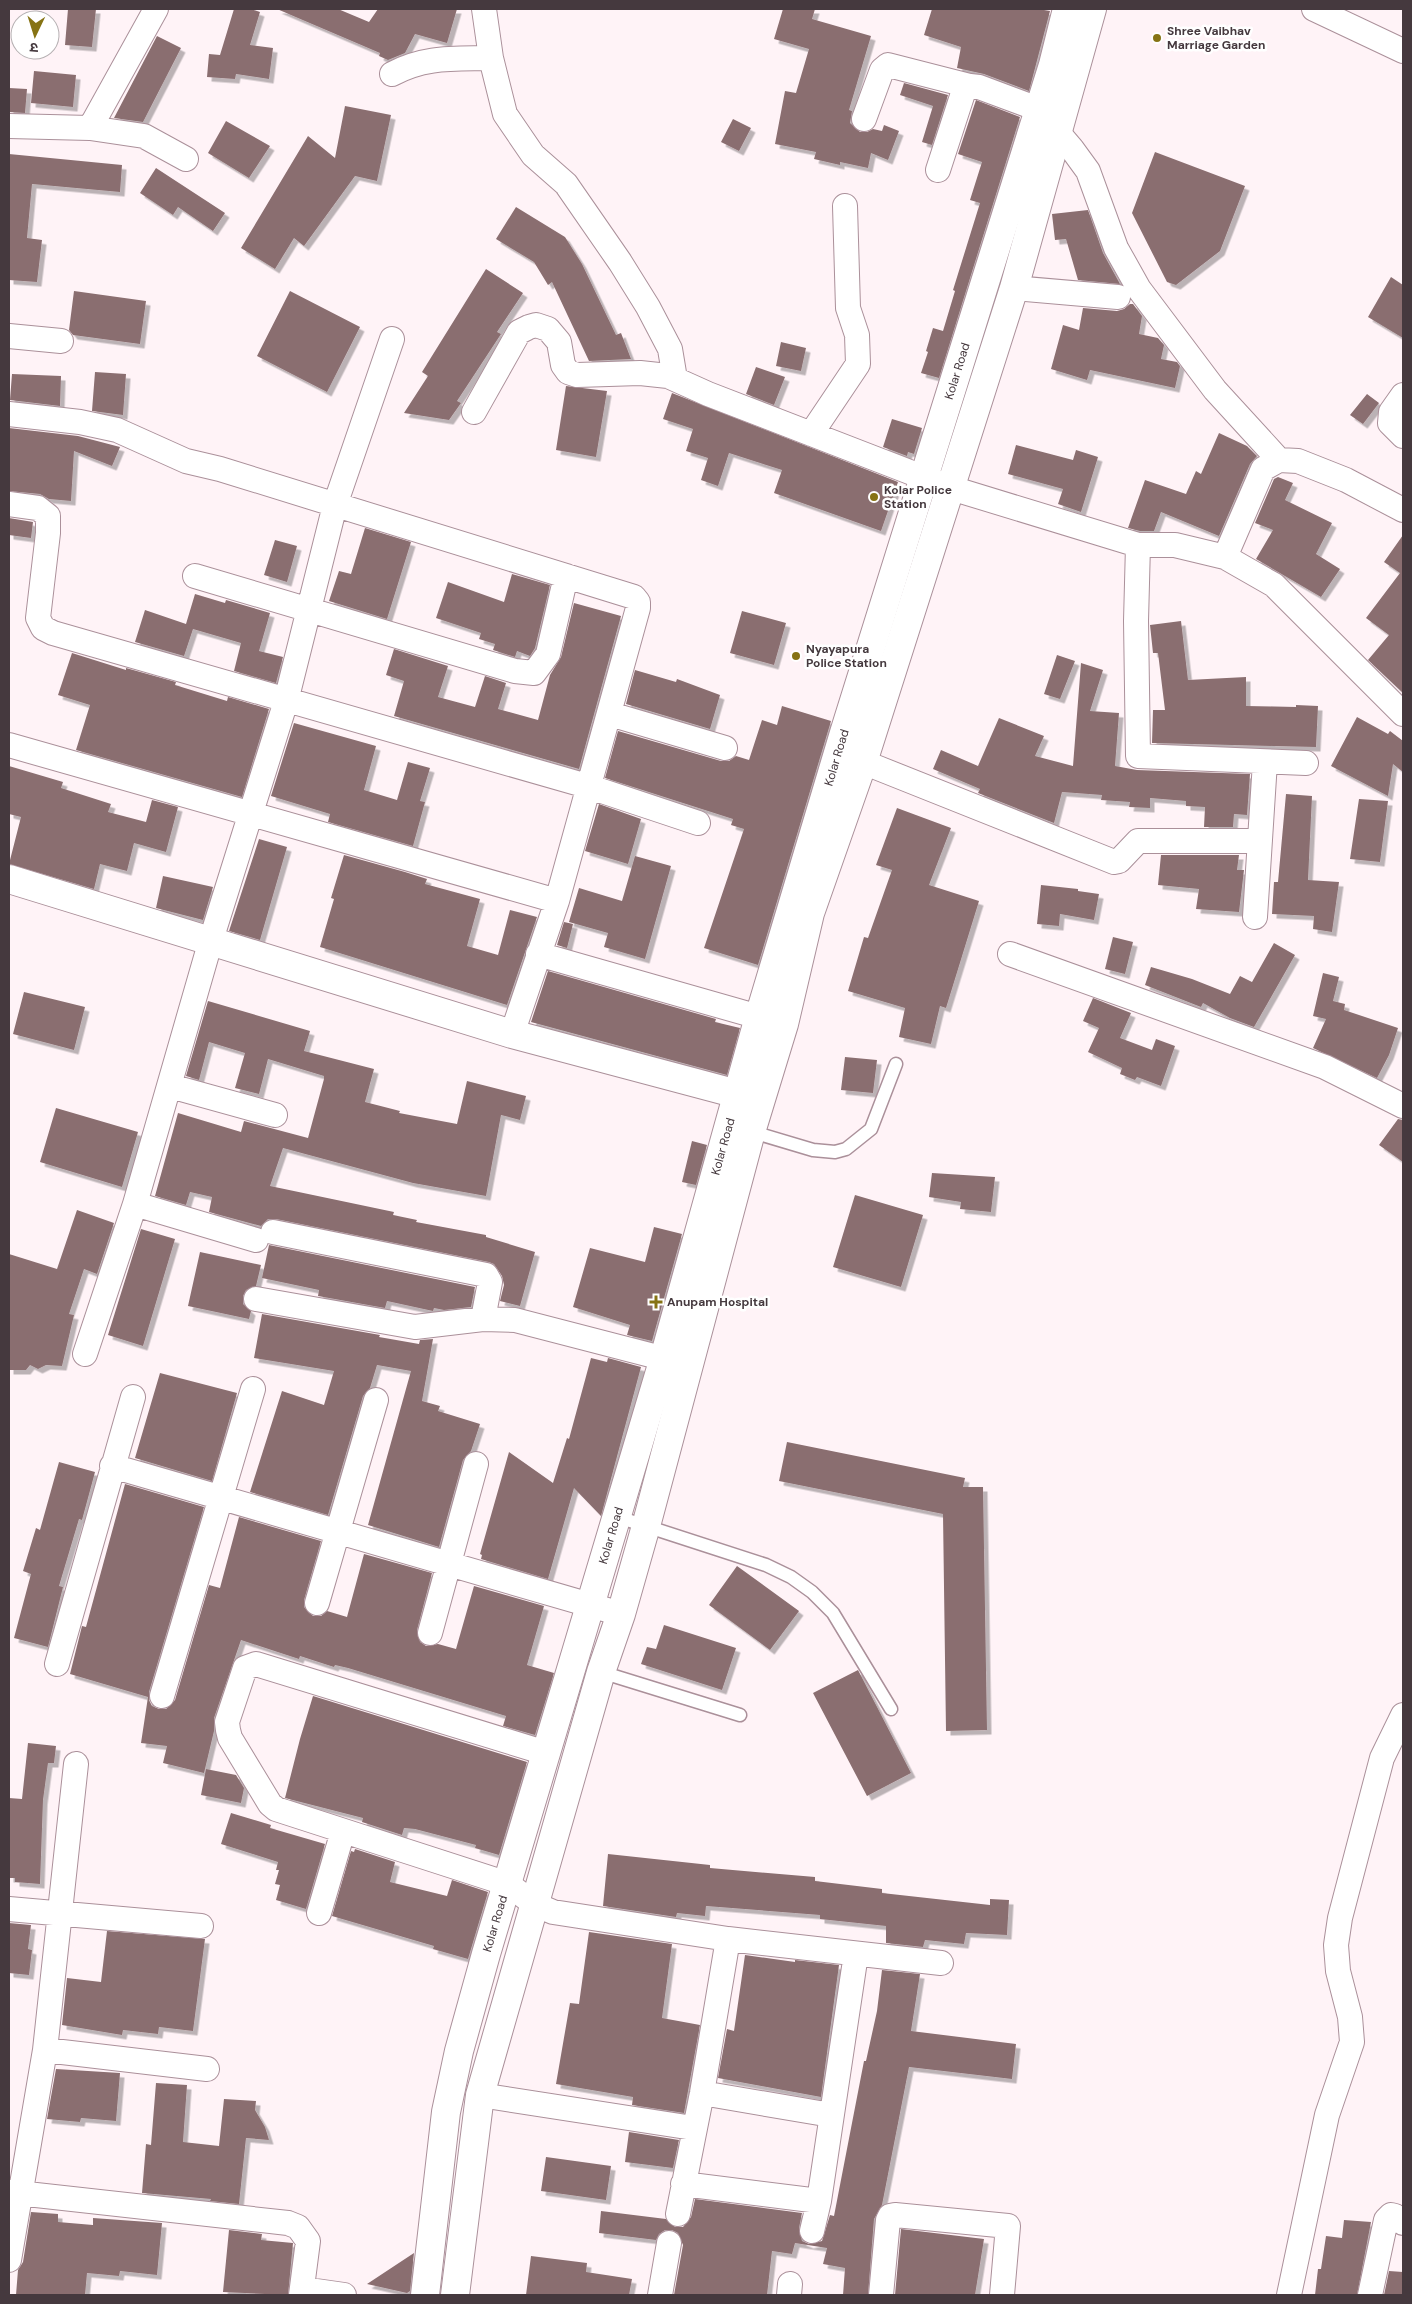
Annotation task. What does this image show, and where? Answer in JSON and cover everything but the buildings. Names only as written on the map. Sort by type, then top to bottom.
[{"type":"main road","name":"Kolar Road","points":[[749,1098],[759,1017],[853,704],[1053,64],[1067,9]]},
{"type":"main road","name":"Kolar Road","points":[[425,2295],[446,2112],[459,2051],[486,1954],[592,1605],[664,1358],[749,1098],[784,1024],[810,913],[863,762],[1014,288],[1092,9]]},
{"type":"main road","points":[[853,704],[879,712]]},
{"type":"main road","points":[[10,882],[212,940],[512,1034],[749,1098]]},
{"type":"main road","name":"Kolar Road","points":[[455,2295],[480,2095],[601,1672],[621,1614],[690,1366],[740,1129]]},
{"type":"street","points":[[90,128],[156,9]]},
{"type":"street","points":[[484,9],[491,58],[505,114],[533,155],[566,184],[620,262],[648,307],[670,349],[675,379]]},
{"type":"street","points":[[1314,9],[1403,51]]},
{"type":"street","points":[[392,74],[410,64],[430,59],[491,58]]},
{"type":"street","points":[[864,119],[882,70],[888,65],[979,87],[1038,109],[1088,171],[1116,248],[1139,290],[1215,390],[1279,460]]},
{"type":"street","points":[[938,170],[964,90],[970,86]]},
{"type":"street","points":[[9,126],[90,128],[144,136],[186,159]]},
{"type":"street","points":[[811,434],[858,364],[857,335],[848,308],[844,206]]},
{"type":"street","points":[[1014,288],[1118,297]]},
{"type":"street","points":[[474,412],[520,332],[529,326],[536,325],[548,329],[559,342],[563,365],[568,372],[577,375],[640,373],[668,376],[951,488],[1138,545],[1175,544],[1225,557],[1274,585],[1403,714]]},
{"type":"street","points":[[9,336],[61,341]]},
{"type":"street","points":[[85,1354],[135,1204],[212,940],[252,816],[286,701],[335,505],[392,339]]},
{"type":"street","points":[[1403,395],[1391,412],[1390,424],[1403,436]]},
{"type":"street","points":[[9,414],[80,422],[117,430],[186,461],[220,469],[634,596],[638,602],[610,714],[587,786],[557,901],[512,1034]]},
{"type":"street","points":[[1225,557],[1263,469],[1279,460],[1298,461],[1346,480],[1403,510]]},
{"type":"street","points":[[9,504],[38,508],[48,516],[48,533],[38,618],[43,628],[53,633],[587,786],[698,823]]},
{"type":"street","points":[[1138,545],[1136,622],[1137,754],[1140,757],[1306,763]]},
{"type":"street","points":[[195,576],[309,612],[515,672],[534,673],[548,654],[566,576]]},
{"type":"street","points":[[610,714],[725,748]]},
{"type":"street","points":[[9,745],[252,816],[557,901]]},
{"type":"street","points":[[863,762],[1114,862],[1119,861],[1138,840],[1260,841]]},
{"type":"street","points":[[1255,917],[1265,762]]},
{"type":"street","points":[[538,954],[759,1017]]},
{"type":"street","points":[[1010,954],[1325,1067],[1403,1106]]},
{"type":"street","points":[[170,1086],[275,1114]]},
{"type":"street","points":[[135,1204],[265,1236],[486,1275],[490,1282],[483,1319]]},
{"type":"street","points":[[256,1299],[415,1327],[483,1319],[515,1320],[690,1366]]},
{"type":"street","points":[[162,1696],[253,1388]]},
{"type":"street","points":[[57,1664],[133,1397]]},
{"type":"street","points":[[317,1603],[376,1400]]},
{"type":"street","points":[[430,1634],[451,1564],[476,1464]]},
{"type":"street","points":[[112,1466],[621,1614]]},
{"type":"street","points":[[546,1754],[256,1664],[245,1668],[227,1722],[230,1738],[270,1804],[276,1809],[508,1884],[534,1904],[566,1916],[728,1939],[941,1963]]},
{"type":"street","points":[[1289,2295],[1327,2115],[1352,2042],[1350,2017],[1338,1971],[1336,1945],[1340,1918],[1382,1758],[1403,1715]]},
{"type":"street","points":[[9,2260],[15,2193],[45,2050],[76,1764]]},
{"type":"street","points":[[319,1913],[343,1830]]},
{"type":"street","points":[[9,1909],[201,1926]]},
{"type":"street","points":[[678,2214],[693,2128],[702,2093],[728,1939]]},
{"type":"street","points":[[812,2230],[819,2201],[856,1954]]},
{"type":"street","points":[[45,2050],[207,2069]]},
{"type":"street","points":[[702,2093],[831,2115]]},
{"type":"street","points":[[480,2095],[693,2128]]},
{"type":"street","points":[[683,2184],[819,2201]]},
{"type":"street","points":[[15,2193],[288,2223],[298,2228],[308,2242],[302,2292],[344,2295]]},
{"type":"street","points":[[881,2295],[888,2220],[890,2216],[895,2215],[1008,2226],[1002,2295]]},
{"type":"street","points":[[1370,2295],[1386,2220],[1391,2215],[1403,2223]]},
{"type":"street","points":[[660,2295],[669,2243]]},
{"type":"lane","points":[[740,1129],[813,1150],[835,1152],[846,1148],[871,1129],[896,1064]]},
{"type":"lane","points":[[618,1517],[766,1565],[798,1582],[833,1613],[891,1709]]},
{"type":"lane","points":[[601,1672],[740,1715]]},
{"type":"place","name":"Shree Vaibhav Marriage Garden","points":[[1157,38]]},
{"type":"place","name":"Kolar Police Station","points":[[874,497]]},
{"type":"place","name":"Nyayapura Police Station","points":[[796,656]]},
{"type":"place","name":"Anupam Hospital","points":[[656,1302]]}]
